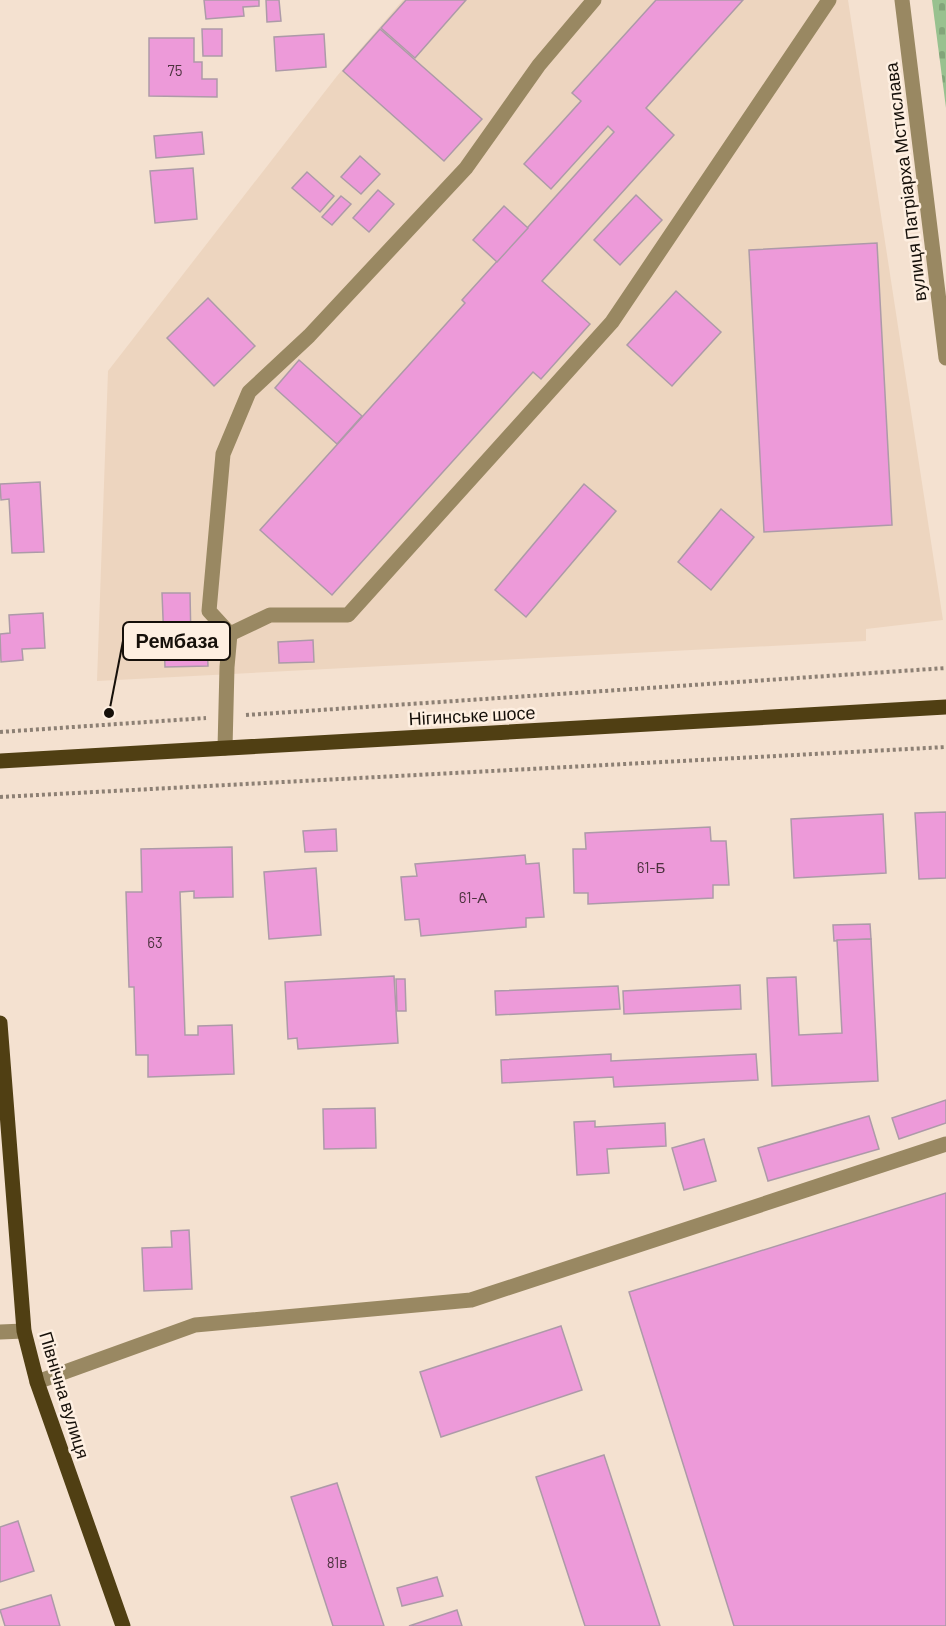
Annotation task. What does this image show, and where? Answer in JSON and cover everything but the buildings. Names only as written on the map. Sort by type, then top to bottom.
[{"type":"main road","name":"Нігинське шосе","points":[[0,761],[946,707]]},
{"type":"main road","name":"Північна вулиця","points":[[0,1023],[24,1331],[37,1382],[123,1626]]},
{"type":"street","points":[[225,748],[230,634],[209,611],[223,454],[249,392],[309,336],[466,168],[539,65],[594,0]]},
{"type":"street","points":[[230,634],[270,615],[348,615],[612,322],[829,0]]},
{"type":"street","name":"вулиця Патріарха Мстислава","points":[[902,0],[946,358]]},
{"type":"street","points":[[37,1382],[195,1325],[471,1300],[946,1144]]},
{"type":"street","points":[[0,1332],[24,1331]]},
{"type":"path","points":[[0,732],[946,668]]},
{"type":"path","points":[[0,797],[946,747]]},
{"type":"shaded area","points":[[403,0],[848,0],[943,620],[866,629],[866,641],[97,681],[108,371],[337,76]]},
{"type":"green space","points":[[932,0],[946,0],[946,108]]},
{"type":"place","name":"Рембаза","points":[[109,713]]}]
